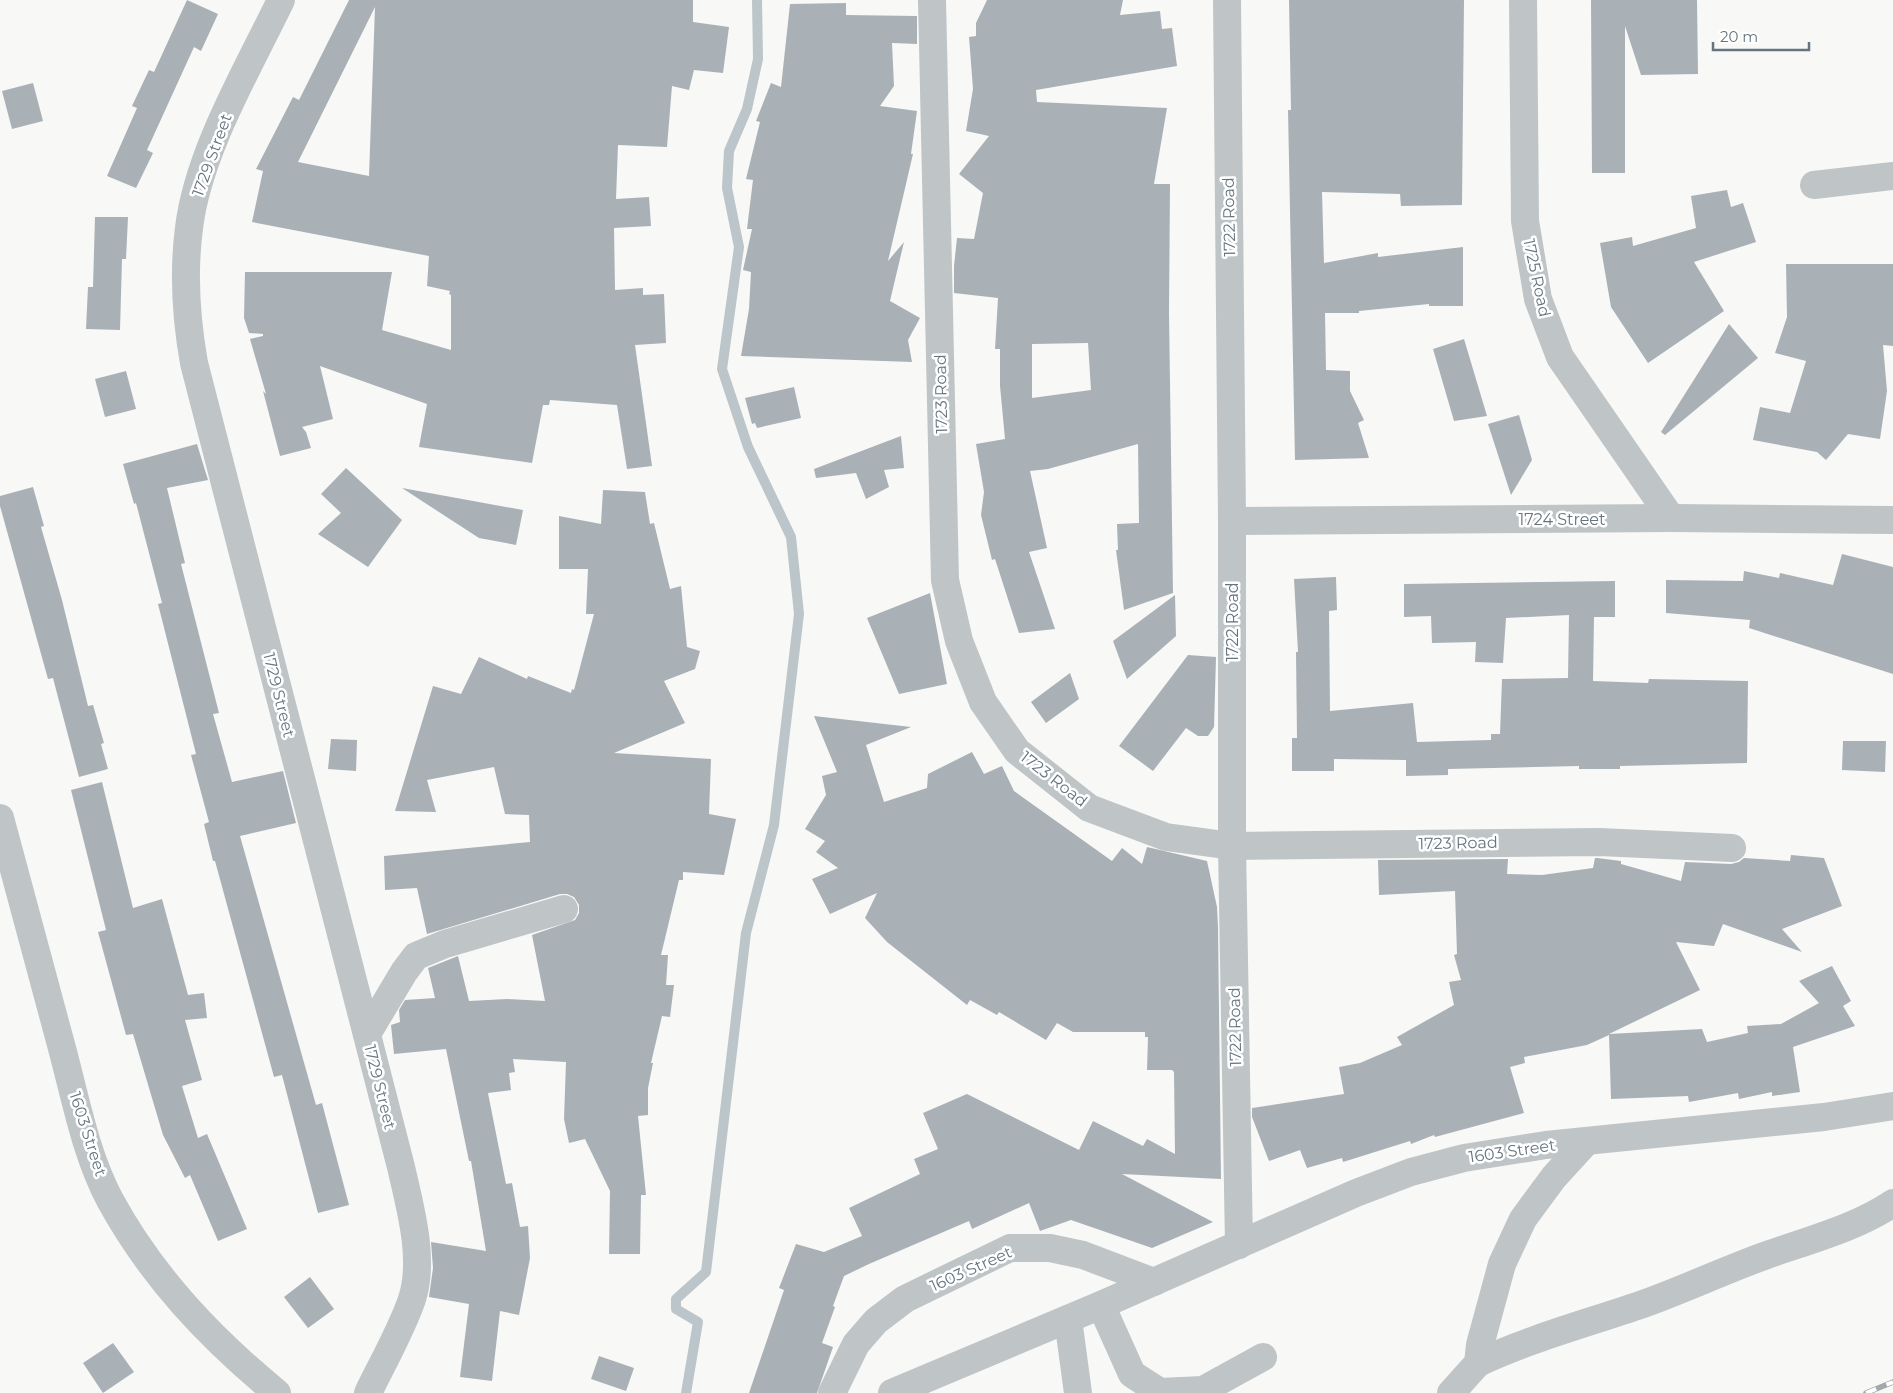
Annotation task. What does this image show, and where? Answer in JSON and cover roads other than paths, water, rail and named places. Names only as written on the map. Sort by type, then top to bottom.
[{"type":"street","name":"1729 Street","points":[[281,0],[218,130],[200,175],[189,226],[185,277],[187,320],[194,363],[401,1168],[418,1254],[413,1299],[368,1393]]},
{"type":"street","name":"1723 Road","points":[[932,0],[945,580],[959,641],[983,702],[1017,751],[1089,808],[1166,838],[1232,846],[1599,842],[1732,848]]},
{"type":"street","name":"1722 Road","points":[[1227,0],[1232,521],[1232,846],[1239,1245]]},
{"type":"street","name":"1725 Road","points":[[1523,0],[1525,221],[1538,299],[1560,357],[1671,518]]},
{"type":"street","points":[[1814,186],[1893,176]]},
{"type":"street","name":"1724 Street","points":[[1232,521],[1671,518],[1893,520]]},
{"type":"street","name":"1603 Street","points":[[0,818],[88,1143],[110,1198],[138,1245],[185,1308],[234,1358],[278,1393]]},
{"type":"street","points":[[367,1034],[404,972],[416,956],[445,944],[564,909]]},
{"type":"street","name":"1603 Street","points":[[892,1393],[1101,1305],[1356,1193],[1411,1172],[1464,1158],[1546,1145],[1824,1117],[1893,1106]]},
{"type":"street","points":[[1478,1363],[1480,1345],[1502,1264],[1523,1219],[1554,1177],[1586,1142]]},
{"type":"street","points":[[1451,1393],[1478,1363],[1529,1342],[1644,1304],[1735,1266],[1878,1213],[1893,1203]]},
{"type":"street","name":"1603 Street","points":[[832,1393],[856,1344],[876,1321],[905,1299],[1010,1248],[1050,1248],[1083,1255],[1154,1282]]},
{"type":"street","points":[[1101,1305],[1132,1374],[1160,1392],[1204,1390],[1263,1357]]},
{"type":"street","points":[[1068,1319],[1078,1393]]},
{"type":"waterway","points":[[686,1393],[698,1322],[676,1309],[676,1299],[706,1272],[746,933],[774,825],[799,614],[791,537],[748,447],[722,369],[739,247],[727,188],[729,151],[747,109],[758,59],[757,0]]},
{"type":"railway","points":[[1866,1393],[1893,1382]]}]
